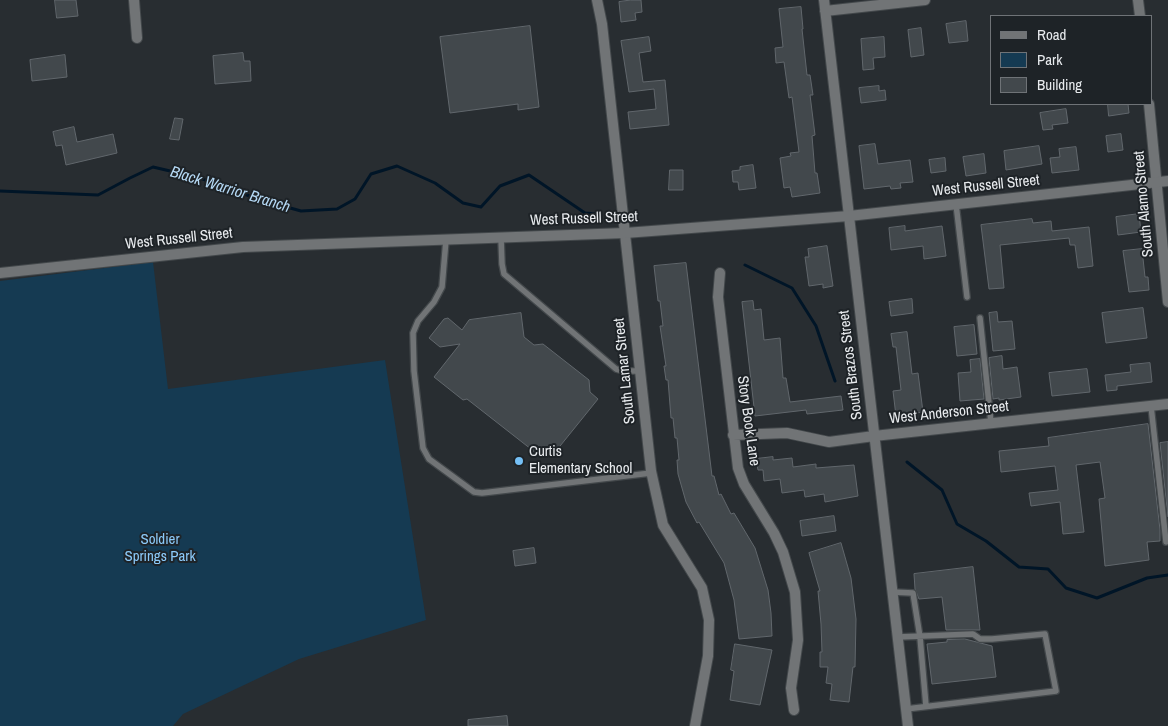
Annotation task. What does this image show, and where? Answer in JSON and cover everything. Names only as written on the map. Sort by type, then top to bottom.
[{"type":"street","points":[[134,0],[137,38]]},
{"type":"street","name":"South Lamar Street","points":[[597,0],[602,24],[652,473],[663,525],[702,588],[709,620],[708,656],[695,726]]},
{"type":"street","name":"South Brazos Street","points":[[824,0],[908,726]]},
{"type":"street","points":[[825,11],[924,0]]},
{"type":"street","points":[[1138,0],[1140,15]]},
{"type":"street","name":"South Alamo Street","points":[[1149,105],[1163,182],[1168,302]]},
{"type":"street","name":"West Russell Street","points":[[0,273],[243,247],[625,233],[849,216],[1163,182]]},
{"type":"street","name":"Story Book Lane","points":[[720,273],[718,297],[738,468],[744,484],[783,552],[794,592],[798,640],[791,688],[794,710]]},
{"type":"street","name":"West Anderson Street","points":[[733,435],[787,433],[829,442],[1168,404]]},
{"type":"lane","points":[[956,204],[967,297]]},
{"type":"lane","points":[[501,238],[504,274],[616,369],[640,371]]},
{"type":"lane","points":[[446,240],[442,287],[434,302],[418,321],[413,333],[414,370],[423,448],[429,459],[474,492],[482,493],[652,473]]},
{"type":"lane","points":[[980,318],[991,423]]},
{"type":"lane","points":[[1151,406],[1166,542]]},
{"type":"lane","points":[[892,592],[913,593],[920,637],[926,706]]},
{"type":"lane","points":[[898,637],[973,634],[980,639],[992,639],[1045,634],[1056,691],[906,708]]},
{"type":"green space","name":"Soldier Springs Park","points":[[153,262],[168,389],[385,360],[426,620],[299,659],[183,714],[173,726],[0,726],[0,281]]},
{"type":"building","points":[[55,0],[76,0],[78,16],[57,18]]},
{"type":"building","points":[[641,0],[642,12],[635,13],[636,20],[621,22],[619,2]]},
{"type":"building","points":[[801,7],[807,75],[810,75],[813,95],[810,95],[815,135],[812,136],[815,173],[817,173],[820,193],[792,197],[790,187],[784,188],[780,158],[791,156],[790,153],[799,152],[792,97],[789,98],[784,62],[776,63],[775,48],[783,47],[779,9]]},
{"type":"building","points":[[966,21],[968,41],[949,43],[946,24]]},
{"type":"building","points":[[530,26],[539,107],[518,110],[518,104],[450,113],[440,37]]},
{"type":"building","points":[[921,28],[924,55],[911,57],[908,30]]},
{"type":"building","points":[[649,37],[651,51],[639,53],[643,82],[665,80],[669,125],[630,129],[628,112],[656,109],[654,89],[629,92],[621,41]]},
{"type":"building","points":[[884,37],[885,57],[873,58],[874,69],[863,70],[861,39]]},
{"type":"building","points":[[243,53],[244,61],[250,61],[251,81],[215,84],[213,56]]},
{"type":"building","points":[[65,55],[67,77],[32,81],[30,60]]},
{"type":"building","points":[[879,86],[879,91],[885,90],[886,100],[861,103],[859,88]]},
{"type":"building","points":[[1108,105],[1128,105],[1129,113],[1109,116]]},
{"type":"building","points":[[1066,109],[1068,123],[1052,125],[1053,129],[1043,130],[1040,113]]},
{"type":"building","points":[[175,118],[183,119],[179,140],[170,139]]},
{"type":"building","points":[[74,127],[77,142],[113,134],[117,153],[66,165],[62,145],[56,146],[53,132]]},
{"type":"building","points":[[1121,134],[1123,150],[1108,152],[1106,136]]},
{"type":"building","points":[[875,144],[878,164],[910,160],[913,182],[900,183],[901,188],[891,189],[890,186],[864,189],[859,146]]},
{"type":"building","points":[[1039,146],[1042,164],[1006,170],[1004,151]]},
{"type":"building","points":[[1076,147],[1079,170],[1052,173],[1050,158],[1060,157],[1059,149]]},
{"type":"building","points":[[984,154],[986,173],[966,176],[963,157]]},
{"type":"building","points":[[945,158],[946,171],[931,173],[929,160]]},
{"type":"building","points":[[753,165],[756,188],[739,190],[738,182],[733,182],[732,171],[740,170],[740,167]]},
{"type":"building","points":[[670,170],[683,170],[683,190],[669,190]]},
{"type":"building","points":[[1139,214],[1141,232],[1118,235],[1116,217]]},
{"type":"building","points":[[1032,219],[1033,223],[1051,221],[1052,231],[1089,227],[1093,266],[1078,268],[1075,245],[1070,245],[1069,238],[1000,245],[1004,288],[989,289],[981,225]]},
{"type":"building","points":[[905,226],[905,231],[942,226],[946,256],[924,259],[923,246],[891,250],[889,228]]},
{"type":"building","points":[[827,246],[833,286],[823,288],[823,284],[809,286],[805,257],[809,257],[808,249]]},
{"type":"building","points":[[1142,249],[1145,277],[1148,277],[1149,290],[1129,292],[1123,251]]},
{"type":"building","points":[[686,263],[712,476],[714,476],[719,495],[721,494],[731,514],[734,513],[755,548],[768,590],[772,636],[739,639],[734,600],[724,563],[699,522],[697,523],[686,502],[678,474],[677,438],[675,438],[673,418],[671,418],[668,380],[666,380],[664,366],[666,366],[660,326],[663,326],[654,266]]},
{"type":"building","points":[[912,299],[913,313],[891,316],[889,302]]},
{"type":"building","points":[[753,301],[754,310],[761,309],[764,340],[780,338],[783,378],[786,378],[790,402],[841,396],[843,410],[807,414],[806,410],[755,416],[742,302]]},
{"type":"building","points":[[1143,308],[1147,338],[1106,343],[1102,313]]},
{"type":"building","points":[[997,312],[998,322],[1012,321],[1015,349],[993,351],[989,313]]},
{"type":"building","points":[[521,313],[524,337],[534,345],[543,344],[589,380],[590,392],[598,399],[552,456],[541,447],[536,453],[467,399],[463,400],[434,377],[460,344],[440,347],[429,338],[444,319],[448,318],[462,330],[469,320]]},
{"type":"building","points":[[974,325],[977,354],[957,356],[954,327]]},
{"type":"building","points":[[907,332],[912,374],[918,373],[923,412],[896,416],[893,391],[901,390],[896,347],[893,347],[891,334]]},
{"type":"building","points":[[1002,356],[1003,369],[1017,367],[1021,397],[993,399],[989,358]]},
{"type":"building","points":[[980,359],[984,399],[960,401],[958,373],[971,372],[970,360]]},
{"type":"building","points":[[1150,363],[1152,382],[1117,386],[1117,390],[1107,391],[1105,375],[1131,372],[1130,365]]},
{"type":"building","points":[[1087,369],[1090,392],[1052,396],[1049,373]]},
{"type":"building","points":[[1148,424],[1160,530],[1160,541],[1147,542],[1149,560],[1105,566],[1099,499],[1105,498],[1100,462],[1076,465],[1084,532],[1063,534],[1060,502],[1031,506],[1029,493],[1058,490],[1055,466],[1001,472],[999,451],[1049,446],[1048,438]]},
{"type":"building","points":[[1168,442],[1168,517],[1160,443]]},
{"type":"building","points":[[773,457],[773,460],[792,458],[793,467],[816,464],[816,468],[854,465],[858,496],[825,502],[824,494],[805,497],[804,490],[782,493],[780,479],[764,481],[763,470],[758,470],[756,459]]},
{"type":"building","points":[[834,516],[836,531],[802,536],[800,521]]},
{"type":"building","points":[[841,543],[851,578],[856,619],[855,667],[853,667],[849,702],[830,700],[832,684],[826,683],[828,667],[820,667],[820,652],[822,652],[818,591],[820,591],[809,553]]},
{"type":"building","points":[[534,548],[536,563],[515,566],[513,551]]},
{"type":"building","points":[[973,567],[980,630],[946,630],[942,597],[919,599],[915,589],[914,574]]},
{"type":"building","points":[[965,639],[992,646],[996,677],[932,684],[927,644]]},
{"type":"building","points":[[735,644],[772,650],[760,705],[730,700],[734,671],[731,670]]},
{"type":"building","points":[[507,716],[508,726],[468,726],[468,720]]},
{"type":"waterway","name":"Black Warrior Branch","points":[[0,191],[98,195],[153,167],[200,178],[258,199],[301,211],[337,209],[355,199],[371,174],[397,166],[435,183],[463,203],[481,207],[500,186],[529,175],[585,213],[597,214]]},
{"type":"waterway","name":"Black Warrior Branch","points":[[745,265],[792,288],[816,326],[835,381]]},
{"type":"waterway","name":"Black Warrior Branch","points":[[907,462],[942,490],[957,524],[986,541],[1019,567],[1048,569],[1066,588],[1097,598],[1147,578],[1168,575]]},
{"type":"place","name":"Curtis Elementary School","points":[[519,461]]}]
